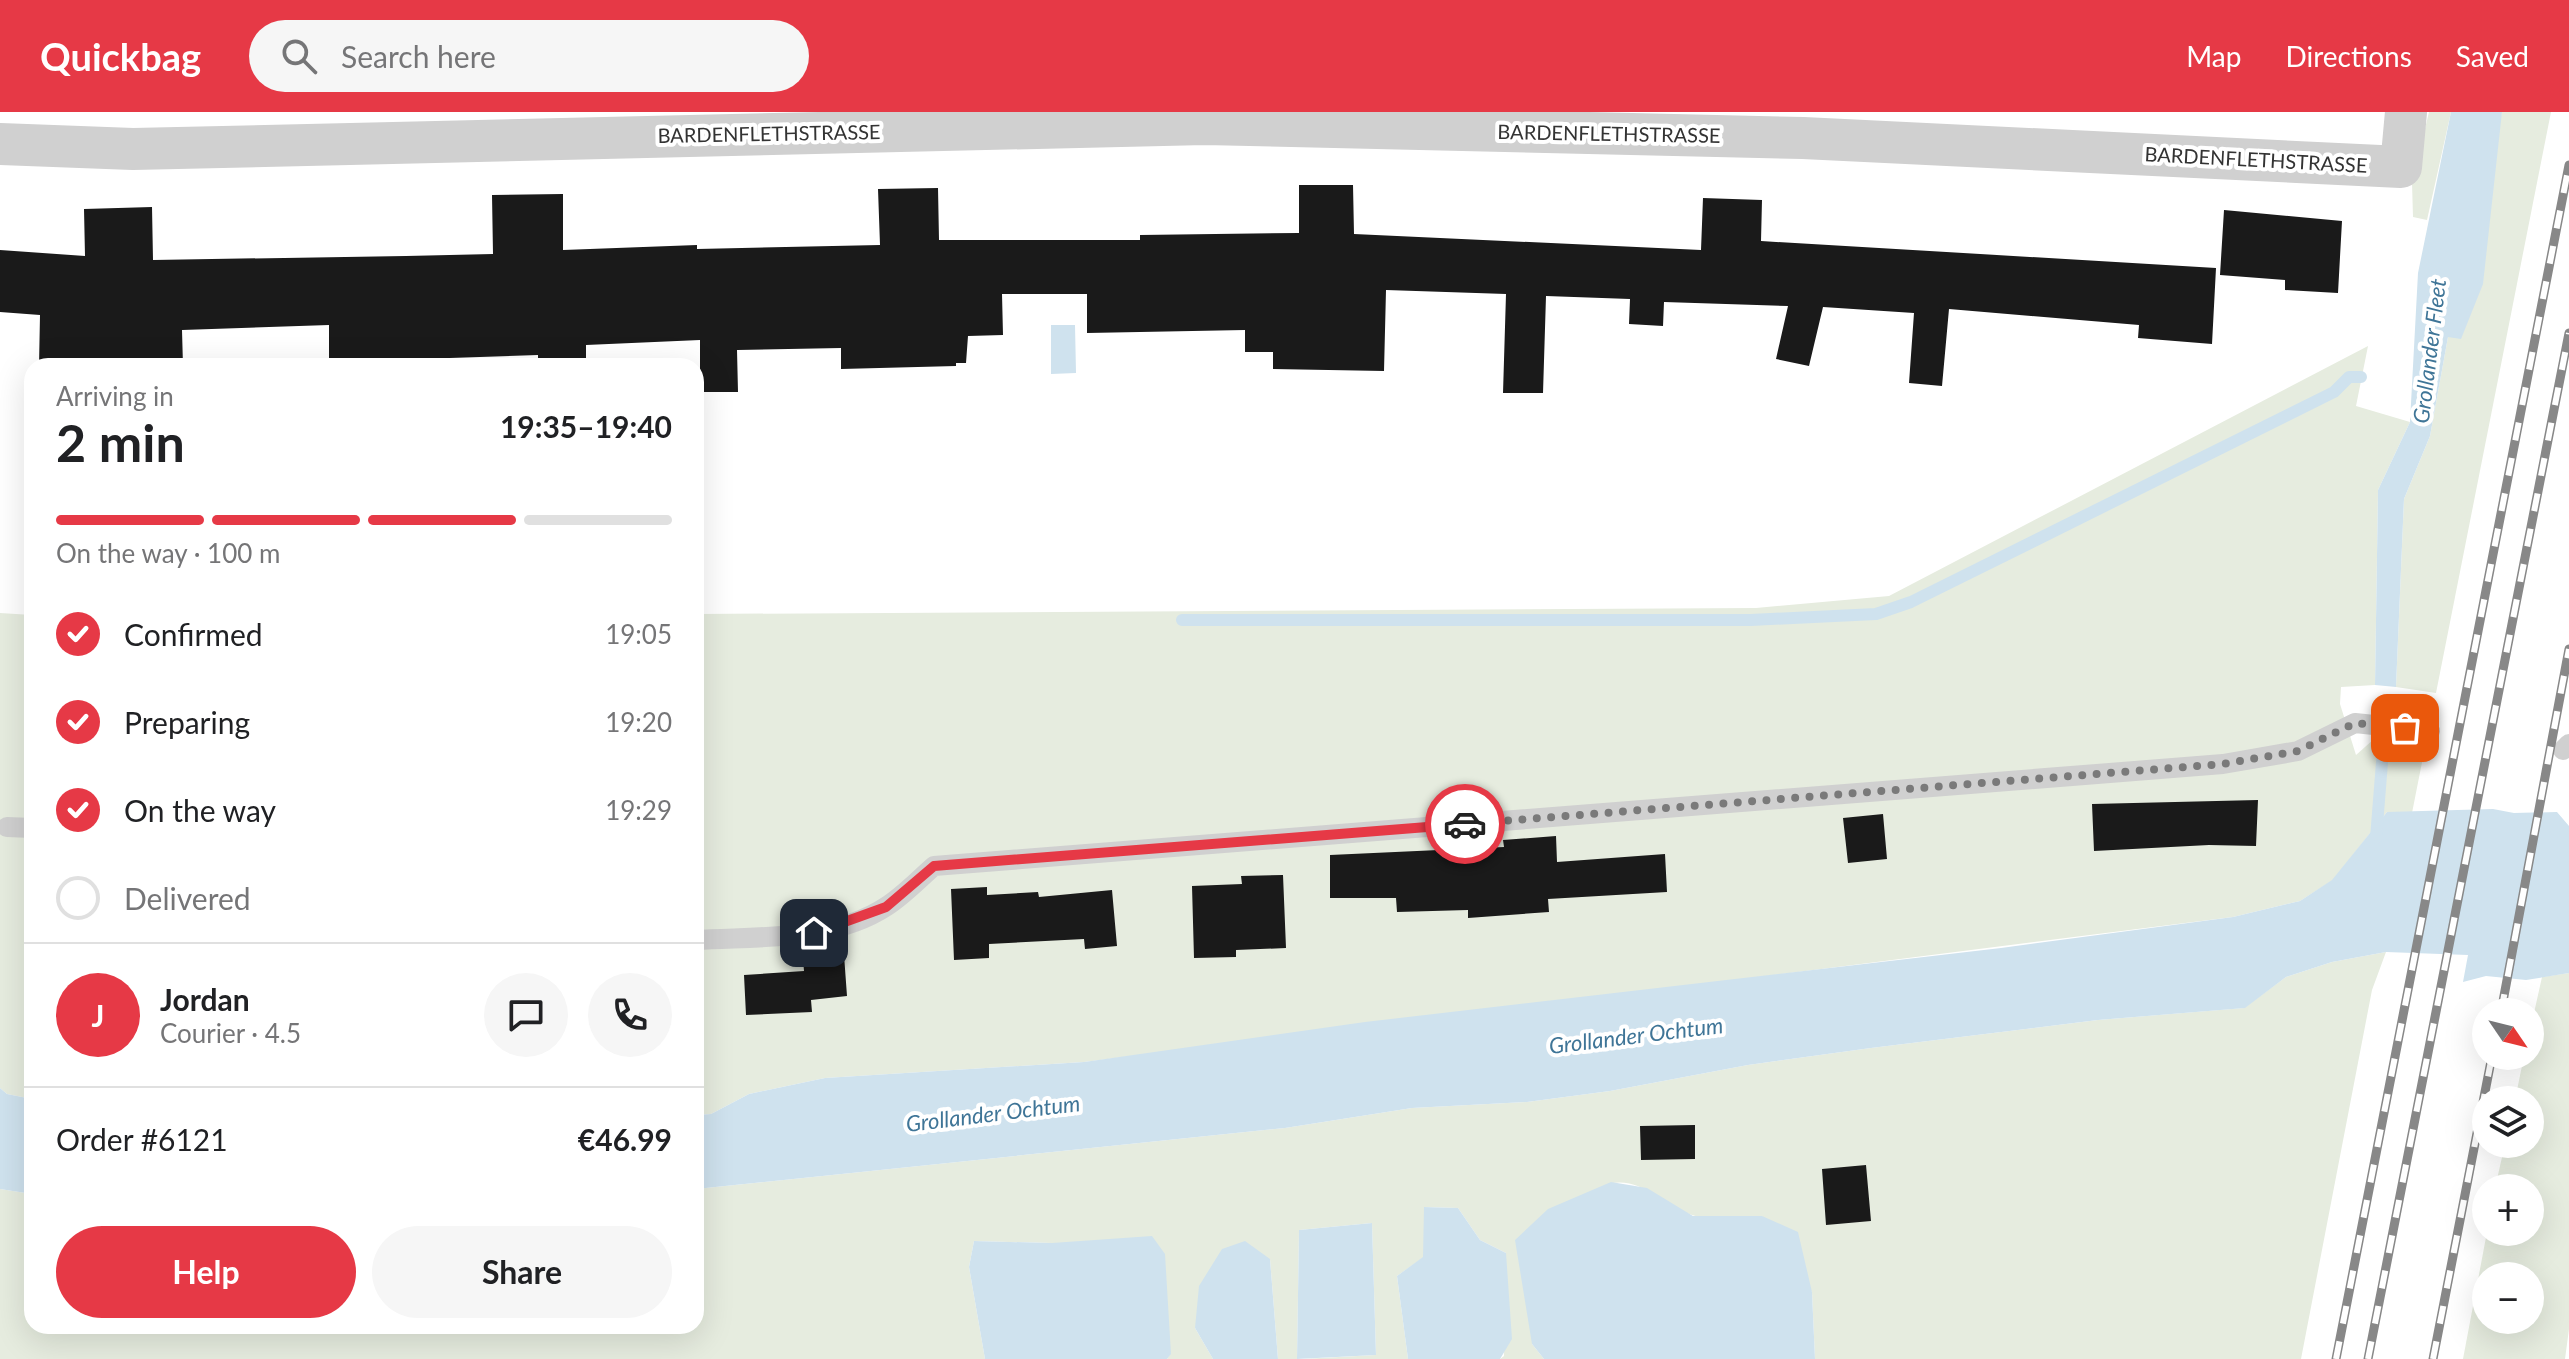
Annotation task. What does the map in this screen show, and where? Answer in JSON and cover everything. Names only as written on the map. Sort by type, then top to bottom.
[{"type":"street","name":"BARDENFLETHSTRASSE","points":[[0,144],[133,149],[308,127],[1205,118],[1818,138],[2401,167],[2406,112]]},
{"type":"lane","points":[[704,940],[814,933],[852,922],[886,907],[934,866],[2223,764],[2298,751],[2355,723],[2430,731]]},
{"type":"lane","points":[[7,827],[24,828]]},
{"type":"shaded area","points":[[2429,112],[2451,112],[2427,220],[2413,217],[2412,183]]},
{"type":"shaded area","points":[[2502,112],[2551,112],[2436,693],[2396,687],[2404,499],[2430,436],[2448,337]]},
{"type":"shaded area","points":[[2368,346],[2356,406],[2410,422],[2378,490],[2375,685],[2341,687],[2340,704],[2356,755],[2374,739],[2426,742],[2412,813],[2387,812],[2333,880],[2300,901],[2233,917],[1084,1062],[825,1078],[749,1094],[711,1114],[704,1114],[704,614],[1756,608],[1889,596]]},
{"type":"shaded area","points":[[0,613],[24,614],[24,1097],[7,1094],[0,1088]]},
{"type":"shaded area","points":[[2386,952],[2372,990],[2301,1359],[1815,1359],[1812,1292],[1762,1216],[1699,1217],[1636,1185],[1612,1183],[1599,1188],[1532,1344],[1544,1359],[1500,1359],[1504,1356],[1506,1253],[1480,1240],[1458,1208],[1425,1207],[1424,1257],[1397,1276],[1408,1359],[1302,1359],[1376,1355],[1372,1223],[1299,1230],[1297,1359],[1278,1359],[1270,1259],[1195,1328],[1213,1359],[1167,1359],[1171,1353],[1052,1243],[974,1241],[969,1267],[985,1359],[0,1359],[0,1189],[24,1193],[24,1334],[704,1334],[704,1188],[1285,1128],[1412,1108],[1527,1102],[1871,1048],[2098,1020],[2244,1008],[2286,977],[2332,962]]},
{"type":"shaded area","points":[[2569,973],[2569,1329],[2565,1359],[2463,1359],[2472,1311],[2472,1334],[2544,1334],[2544,1262],[2481,1262],[2484,1246],[2544,1246],[2544,1174],[2498,1174],[2502,1158],[2544,1158],[2544,1086],[2518,1086],[2521,1070],[2544,1070],[2544,998],[2537,998],[2542,977]]},
{"type":"water","points":[[2451,112],[2502,112],[2483,284],[2461,339],[2448,337],[2430,436],[2404,499],[2396,687],[2375,685],[2378,490],[2410,422],[2418,273]]},
{"type":"water","points":[[1051,325],[1075,325],[1076,373],[1051,374]]},
{"type":"water","name":"Grollander Ochtum","points":[[2493,809],[2514,813],[2557,812],[2569,826],[2569,973],[2526,980],[2486,976],[2463,982],[2468,955],[2386,952],[2332,962],[2286,977],[2245,1008],[2098,1020],[1871,1048],[1527,1102],[1412,1108],[1285,1128],[704,1188],[704,1114],[711,1114],[749,1094],[825,1078],[1084,1062],[1365,1022],[2001,948],[2233,917],[2300,901],[2332,880],[2387,812]]},
{"type":"water","points":[[0,1088],[7,1094],[24,1097],[24,1193],[0,1189]]},
{"type":"water","points":[[1611,1182],[1647,1188],[1693,1216],[1762,1216],[1798,1232],[1812,1292],[1815,1359],[1544,1359],[1532,1344],[1515,1240],[1548,1209]]},
{"type":"water","points":[[1424,1207],[1458,1208],[1480,1240],[1506,1253],[1512,1339],[1500,1359],[1408,1359],[1397,1276],[1423,1257]]},
{"type":"water","points":[[1372,1223],[1376,1355],[1297,1359],[1299,1230]]},
{"type":"water","points":[[1152,1236],[1165,1254],[1171,1354],[1167,1359],[985,1359],[969,1267],[974,1241],[1052,1243]]},
{"type":"water","points":[[1245,1241],[1270,1259],[1278,1359],[1213,1359],[1195,1328],[1199,1286],[1222,1249]]},
{"type":"building","points":[[1299,185],[1353,185],[1354,234],[1701,250],[1703,198],[1762,200],[1761,241],[2216,268],[2212,344],[2138,338],[2139,325],[1949,309],[1942,386],[1909,383],[1914,313],[1823,307],[1809,366],[1776,359],[1788,306],[1664,302],[1663,326],[1629,324],[1630,299],[1546,296],[1543,393],[1503,393],[1506,294],[1386,290],[1384,371],[1273,369],[1273,352],[1245,352],[1245,330],[1087,333],[1087,294],[1002,294],[1003,335],[968,336],[966,363],[956,363],[956,366],[841,369],[841,348],[737,350],[738,392],[704,392],[704,358],[700,358],[700,340],[586,345],[586,358],[538,358],[538,355],[329,358],[329,325],[182,330],[183,358],[39,358],[40,315],[0,312],[0,250],[85,256],[84,209],[152,207],[153,260],[493,254],[492,195],[563,194],[563,250],[697,245],[697,249],[880,245],[878,189],[938,188],[939,240],[1140,240],[1140,235],[1299,233]]},
{"type":"building","points":[[2224,210],[2342,221],[2338,293],[2285,290],[2285,280],[2220,275]]},
{"type":"building","points":[[2258,800],[2256,846],[2209,845],[2094,851],[2092,804]]},
{"type":"building","points":[[1883,814],[1887,859],[1848,863],[1843,818]]},
{"type":"building","points":[[1556,836],[1557,862],[1665,854],[1667,892],[1548,899],[1549,912],[1468,918],[1468,910],[1397,912],[1396,898],[1330,898],[1330,855],[1504,847],[1503,840]]},
{"type":"building","points":[[1283,875],[1286,948],[1236,950],[1236,957],[1194,958],[1192,886],[1242,884],[1241,876]]},
{"type":"building","points":[[987,887],[987,895],[1038,892],[1039,897],[1112,890],[1117,946],[1085,949],[1084,939],[989,944],[989,958],[954,960],[951,889]]},
{"type":"building","points":[[844,955],[847,996],[811,1000],[812,1012],[746,1015],[744,975],[804,971],[803,959]]},
{"type":"building","points":[[1695,1125],[1695,1159],[1641,1160],[1640,1126]]},
{"type":"building","points":[[1866,1165],[1871,1221],[1826,1225],[1822,1169]]},
{"type":"waterway","points":[[1182,620],[1751,620],[1876,614],[1911,602],[2334,392],[2349,377],[2361,377]]},
{"type":"waterway","name":"Grollander Fleet","points":[[2376,838],[2383,750]]},
{"type":"railway","points":[[2336,1359],[2569,165]]},
{"type":"railway","points":[[2368,1359],[2569,333]]},
{"type":"railway","points":[[2504,998],[2569,649]]},
{"type":"railway","points":[[2433,1359],[2489,1070]]},
{"type":"way so far","points":[[1465,824],[2223,764],[2298,751],[2355,723],[2405,728]]},
{"type":"route","points":[[814,933],[852,922],[886,907],[934,866],[1465,824]]}]
